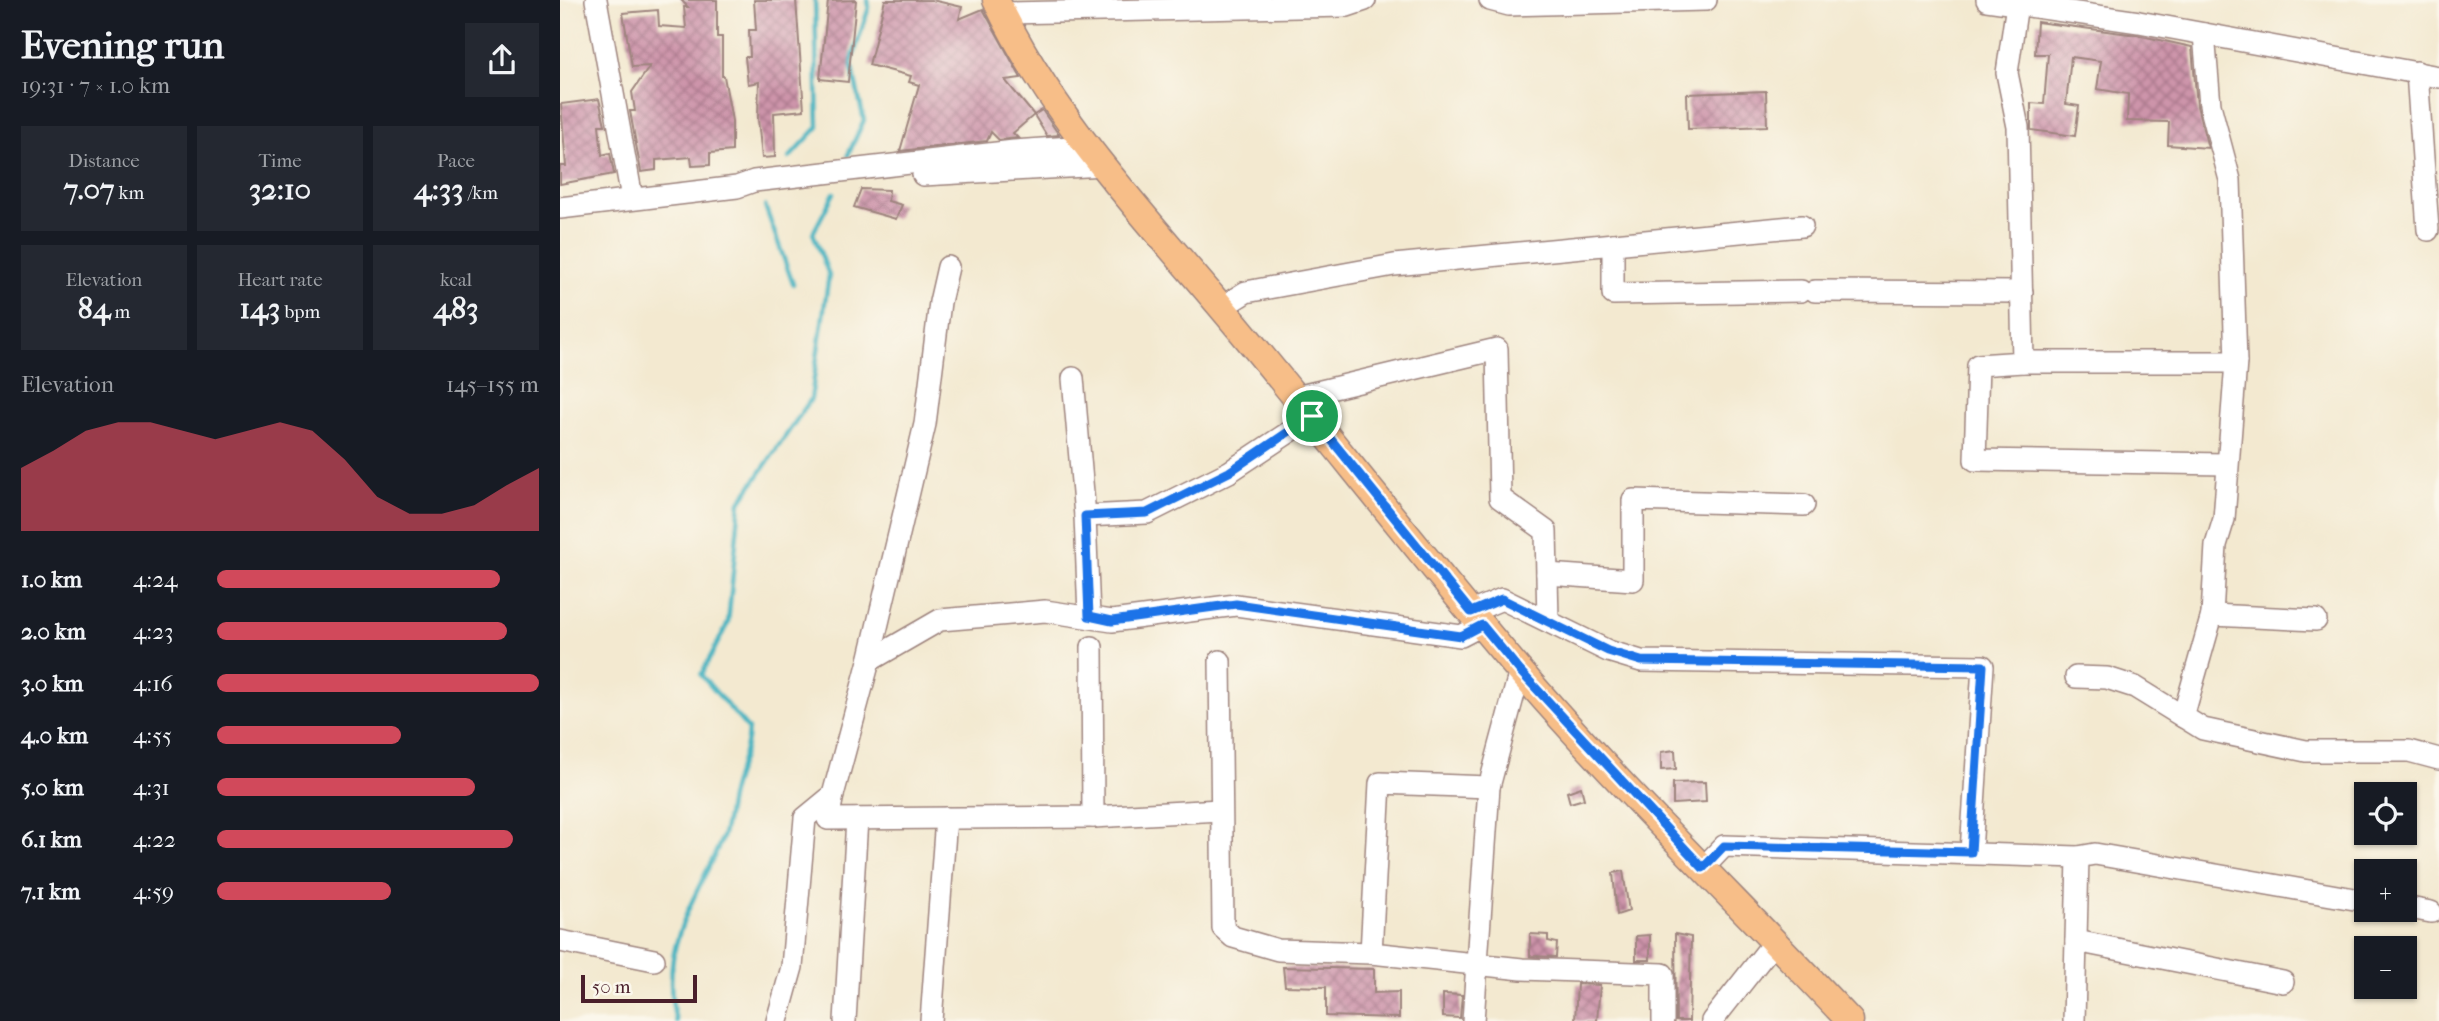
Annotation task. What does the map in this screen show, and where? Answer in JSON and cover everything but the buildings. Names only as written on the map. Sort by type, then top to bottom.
[{"type":"main road","points":[[999,7],[1034,74],[1085,146],[1104,165],[1222,307],[1520,671],[1850,1021]]},
{"type":"street","points":[[596,0],[632,198]]},
{"type":"street","points":[[999,7],[1347,6],[1365,0]]},
{"type":"street","points":[[1490,0],[1509,5],[1706,0]]},
{"type":"street","points":[[1987,0],[2204,34],[2439,78]]},
{"type":"street","points":[[2017,4],[2007,73],[2018,127],[2023,362]]},
{"type":"street","points":[[2183,717],[2212,615],[2216,545],[2224,519],[2226,464],[2236,362],[2230,180],[2210,105],[2204,34]]},
{"type":"street","points":[[2417,72],[2428,230]]},
{"type":"street","points":[[560,208],[737,187],[754,181],[1014,151],[1085,146]]},
{"type":"street","points":[[737,187],[753,190],[942,174],[1104,165]]},
{"type":"street","points":[[1222,307],[1246,292],[1394,265],[1802,226]]},
{"type":"street","points":[[1613,244],[1614,294],[2022,292]]},
{"type":"street","points":[[948,267],[940,302],[925,424],[869,661],[828,819],[1093,817],[1220,810]]},
{"type":"street","points":[[1085,516],[1147,513],[1229,472],[1304,407],[1497,349],[1500,498],[1546,531],[1548,621]]},
{"type":"street","points":[[2226,464],[1975,460],[1978,365],[2023,362],[2236,362]]},
{"type":"street","points":[[1073,378],[1085,516],[1089,616]]},
{"type":"street","points":[[1547,575],[1633,580],[1633,500],[1804,505]]},
{"type":"street","points":[[869,661],[940,620],[1045,611],[1112,621],[1236,604],[1461,636],[1476,618],[1502,599],[1608,651],[1641,661],[1983,666],[1971,852]]},
{"type":"street","points":[[2212,615],[2316,620]]},
{"type":"street","points":[[1092,647],[1093,817]]},
{"type":"street","points":[[1220,661],[1223,928],[1233,937],[1278,950],[1371,953],[1521,970],[1663,974],[1663,1021]]},
{"type":"street","points":[[1473,1021],[1489,787],[1520,671]]},
{"type":"street","points":[[2076,677],[2107,678],[2135,687],[2203,729],[2306,751],[2409,751],[2439,759]]},
{"type":"street","points":[[1371,953],[1380,783],[1489,787]]},
{"type":"street","points":[[777,1021],[792,967],[805,818],[833,794]]},
{"type":"street","points":[[932,1021],[946,818]]},
{"type":"street","points":[[845,1021],[857,819]]},
{"type":"street","points":[[1703,868],[1724,846],[2078,857],[2095,854],[2354,899]]},
{"type":"street","points":[[2074,1021],[2078,857]]},
{"type":"street","points":[[2417,910],[2431,912]]},
{"type":"street","points":[[560,941],[654,960]]},
{"type":"street","points":[[1712,1021],[1775,941]]},
{"type":"street","points":[[2076,942],[2283,982]]},
{"type":"waterway","points":[[789,158],[818,127],[815,0]]},
{"type":"waterway","points":[[848,155],[864,120],[851,63],[869,7],[868,0]]},
{"type":"waterway","points":[[676,1021],[671,972],[675,950],[689,908],[723,836],[748,729],[701,675],[728,623],[740,502],[811,399],[829,275],[813,233],[834,193]]},
{"type":"waterway","points":[[765,206],[793,284]]},
{"type":"route","points":[[1312,416],[1471,612],[1502,599],[1608,651],[1641,661],[1983,666],[1971,852],[1724,846],[1703,868],[1520,671],[1482,625],[1461,636],[1236,604],[1112,621],[1089,616],[1085,516],[1147,513],[1229,472],[1312,416]]}]
